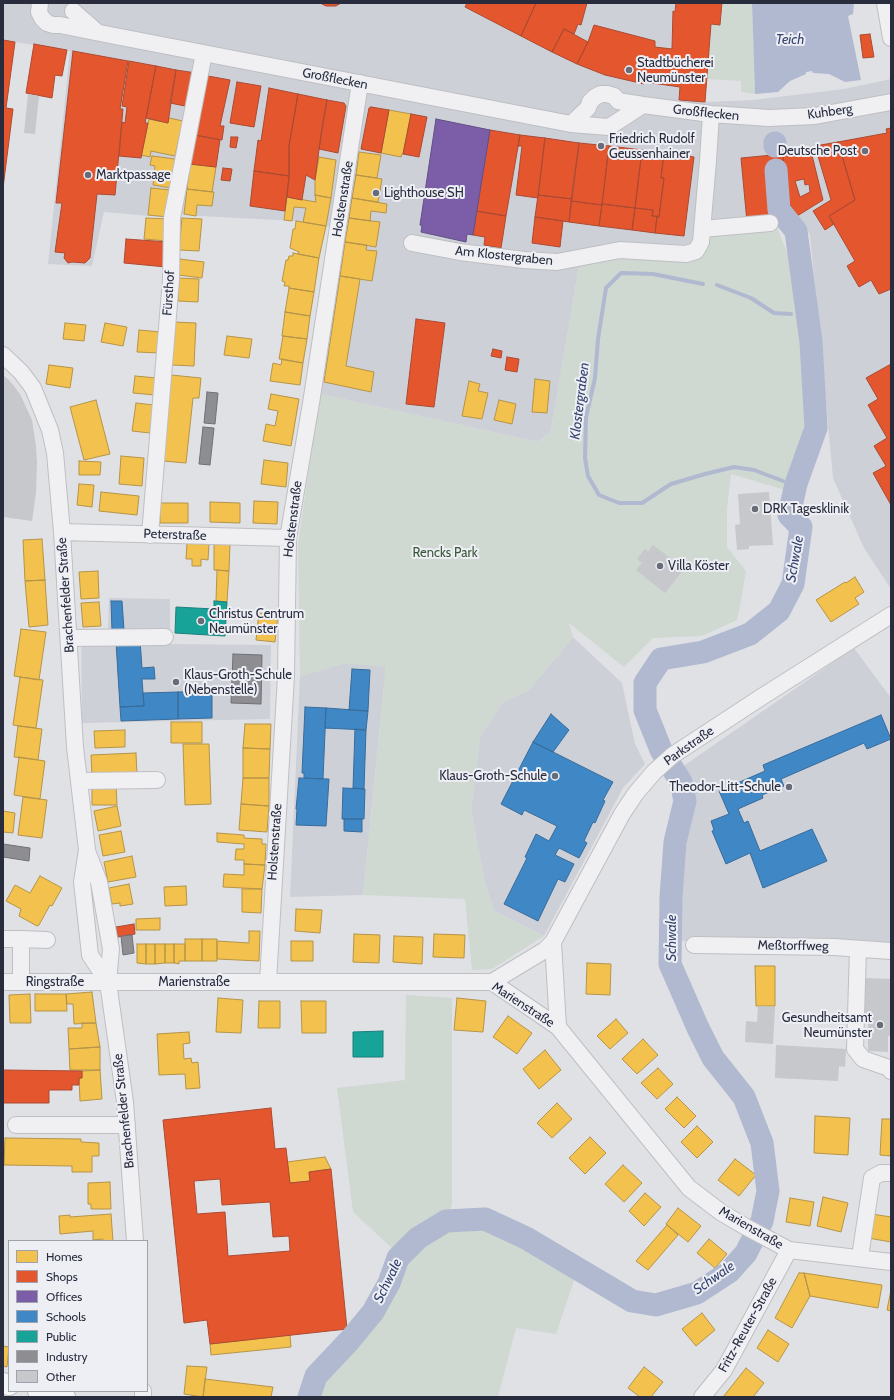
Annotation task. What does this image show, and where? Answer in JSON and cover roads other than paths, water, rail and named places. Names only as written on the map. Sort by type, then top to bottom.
[{"type":"main road","points":[[42,1392],[65,1397]]},
{"type":"street","points":[[885,3],[891,38]]},
{"type":"street","name":"Großflecken","points":[[35,6],[42,18],[47,23],[53,25],[66,22],[70,17],[72,7]]},
{"type":"street","name":"Großflecken","points":[[72,7],[98,33]]},
{"type":"street","name":"Großflecken","points":[[60,24],[98,33],[571,124],[609,127],[615,124],[619,119],[643,105]]},
{"type":"street","name":"Fürsthof","points":[[150,535],[171,279],[172,218],[204,53]]},
{"type":"street","name":"Holstenstraße","points":[[268,982],[286,676],[288,538],[312,397],[360,84]]},
{"type":"street","name":"Großflecken","points":[[571,124],[588,108],[590,102],[601,94],[607,94],[614,96],[618,100],[643,105],[710,114],[769,118]]},
{"type":"street","points":[[618,100],[621,106],[619,119]]},
{"type":"street","name":"Kuhberg","points":[[769,118],[815,116],[891,102]]},
{"type":"street","points":[[588,108],[588,115],[596,125]]},
{"type":"street","name":"Am Klostergraben","points":[[412,243],[467,253],[524,260],[557,262],[620,250],[686,254],[696,251],[701,242],[708,161],[710,114]]},
{"type":"street","points":[[702,229],[770,223]]},
{"type":"street","name":"Brachenfelder Straße","points":[[3,355],[21,372],[33,388],[50,430],[55,453],[62,532],[75,747],[87,850],[99,882],[111,949],[108,982],[127,1125],[135,1240]]},
{"type":"street","name":"Peterstraße","points":[[62,532],[288,538]]},
{"type":"street","name":"Parkstraße","points":[[553,942],[622,814],[636,793],[659,767],[673,755],[768,692],[891,615]]},
{"type":"street","points":[[69,638],[165,637]]},
{"type":"street","points":[[79,781],[157,780]]},
{"type":"street","name":"Brachenfelder Straße","points":[[87,850],[82,882],[90,955],[108,982]]},
{"type":"street","points":[[3,939],[47,940]]},
{"type":"street","points":[[21,939],[21,982]]},
{"type":"street","points":[[492,982],[545,950],[553,942]]},
{"type":"street","points":[[553,942],[558,1027]]},
{"type":"street","name":"Meßtorffweg","points":[[694,945],[834,947],[891,951]]},
{"type":"street","points":[[858,949],[855,1049],[863,1059],[889,1068],[891,1071]]},
{"type":"street","name":"Ringstraße","points":[[3,982],[108,982]]},
{"type":"street","name":"Marienstraße","points":[[108,982],[492,982],[558,1027],[689,1188],[722,1213],[789,1250],[860,1257],[891,1262]]},
{"type":"street","points":[[16,1125],[127,1125]]},
{"type":"street","points":[[860,1257],[872,1178],[880,1173],[891,1173]]},
{"type":"street","name":"Fritz-Reuter-Straße","points":[[702,1397],[724,1370],[789,1250]]},
{"type":"water","name":"Teich","points":[[752,3],[854,3],[853,14],[848,16],[861,80],[845,82],[829,74],[813,73],[812,71],[806,72],[806,74],[790,81],[778,92],[755,94]]},
{"type":"waterway","name":"Schwale","points":[[309,1397],[316,1376],[349,1341],[373,1312],[389,1283],[398,1258],[418,1238],[446,1221],[485,1219],[526,1238],[632,1301],[656,1305],[697,1293],[729,1272],[746,1253],[762,1221],[768,1191],[762,1143],[744,1097],[713,1058],[670,964],[671,897],[675,842],[685,801],[681,782],[661,750],[645,710],[645,683],[661,659],[703,652],[750,634],[779,611],[793,584],[801,527],[789,515],[796,484],[816,428],[811,342],[796,231],[779,210],[776,170]]},
{"type":"waterway","name":"Klostergraben","points":[[703,284],[653,274],[621,273],[606,288],[598,339],[595,378],[586,417],[585,458],[588,476],[599,495],[619,503],[642,503],[671,484],[734,467],[754,470],[783,481]]},
{"type":"waterway","name":"Klostergraben","points":[[717,285],[751,298],[774,313],[791,314]]},
{"type":"place","name":"Stadtbücherei Neumünster","points":[[629,70]]},
{"type":"place","name":"Friedrich Rudolf Geussenhainer","points":[[601,146]]},
{"type":"place","name":"Deutsche Post","points":[[865,151]]},
{"type":"place","name":"Marktpassage","points":[[88,175]]},
{"type":"place","name":"Lighthouse SH","points":[[376,193]]},
{"type":"place","name":"DRK Tagesklinik","points":[[755,509]]},
{"type":"place","name":"Villa Köster","points":[[660,566]]},
{"type":"place","name":"Christus Centrum Neumünster","points":[[201,621]]},
{"type":"place","name":"Klaus-Groth-Schule (Nebenstelle)","points":[[176,682]]},
{"type":"place","name":"Klaus-Groth-Schule","points":[[555,776]]},
{"type":"place","name":"Theodor-Litt-Schule","points":[[789,787]]},
{"type":"place","name":"Gesundheitsamt Neumünster","points":[[880,1025]]},
{"type":"park label","name":"Rencks Park","points":[[445,553]]}]
